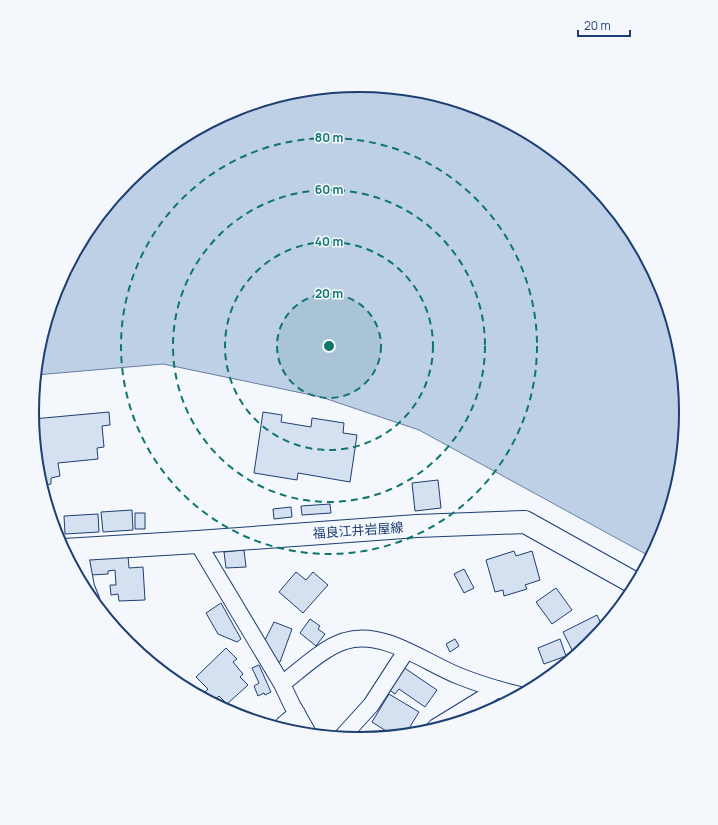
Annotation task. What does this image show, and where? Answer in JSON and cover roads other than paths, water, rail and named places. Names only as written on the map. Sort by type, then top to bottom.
[{"type":"main road","name":"福良江井岩屋線","points":[[71,550],[417,526],[525,522],[631,581]]},
{"type":"street","points":[[197,542],[282,684],[305,728]]},
{"type":"street","points":[[282,684],[327,649],[344,641],[362,638],[389,643],[458,676],[512,693]]},
{"type":"street","points":[[346,732],[371,705],[406,651]]},
{"type":"street","points":[[446,721],[498,689]]},
{"type":"street","points":[[284,724],[297,713]]},
{"type":"water","points":[[359,92],[401,95],[442,103],[462,109],[501,126],[537,146],[585,186],[600,202],[625,235],[655,290],[673,350],[679,412],[673,475],[662,515],[646,554],[419,430],[321,397],[163,364],[42,375],[45,350],[50,330],[63,290],[72,271],[82,252],[105,218],[133,186],[164,159],[199,135],[256,109],[276,103],[317,95]]}]
